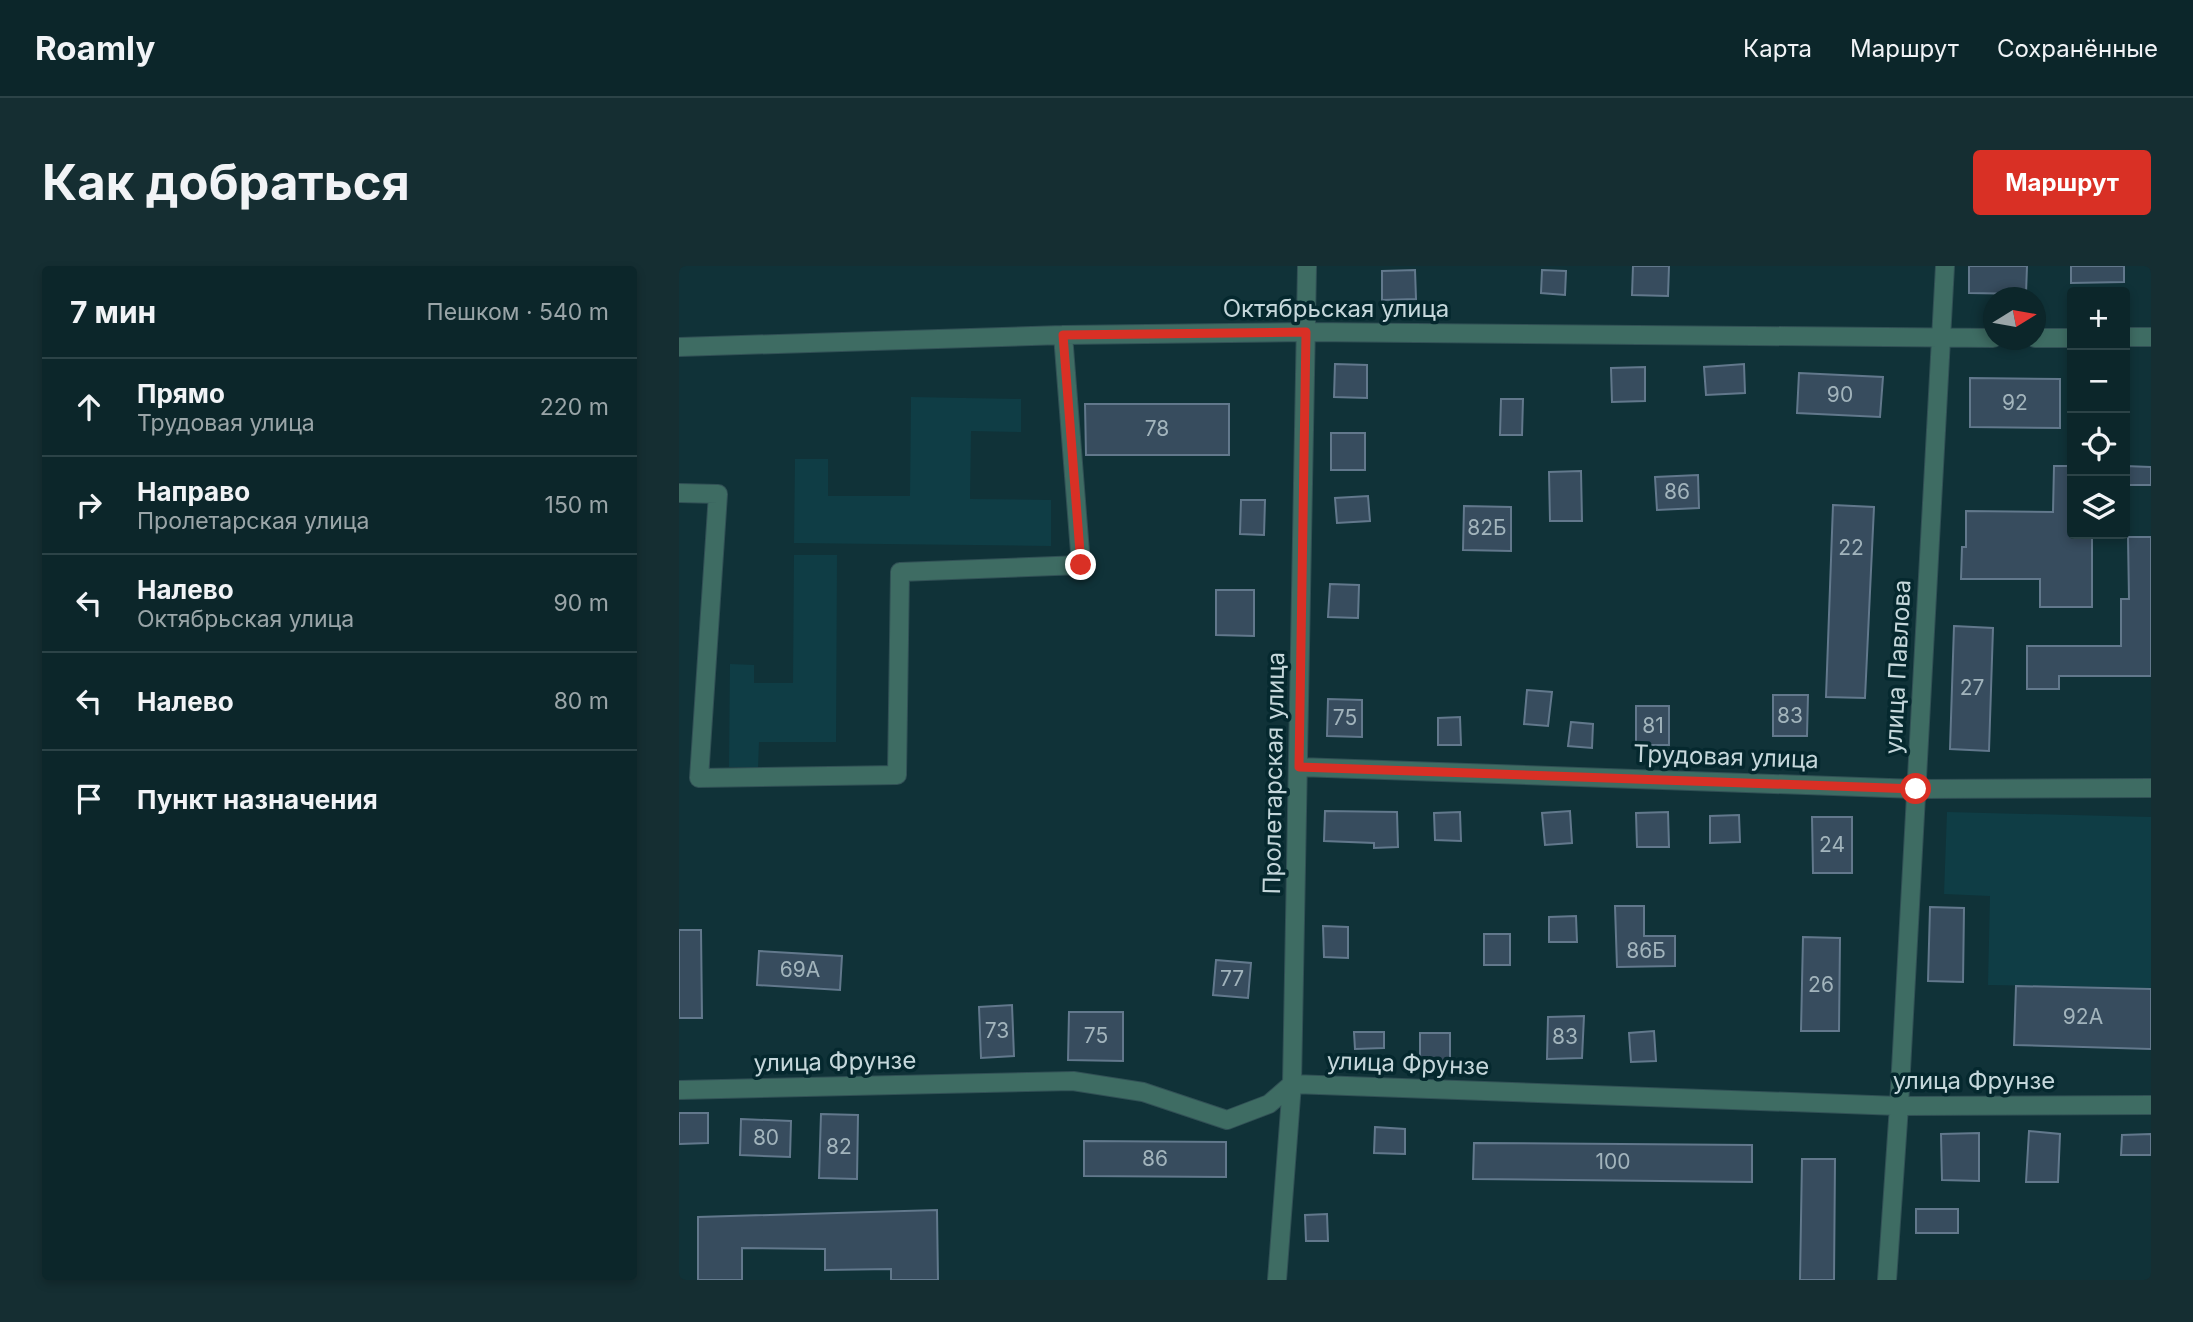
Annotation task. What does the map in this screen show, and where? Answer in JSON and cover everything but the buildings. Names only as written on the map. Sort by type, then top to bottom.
[{"type":"street","name":"Пролетарская улица","points":[[1277,1280],[1292,1084],[1307,266]]},
{"type":"street","name":"улица Павлова","points":[[1887,1280],[1945,266]]},
{"type":"street","name":"Октябрьская улица","points":[[679,347],[1063,335],[1306,332],[1983,338]]},
{"type":"street","points":[[679,493],[718,494],[699,778],[897,775],[900,572],[1081,565],[1063,335]]},
{"type":"street","points":[[2130,337],[2151,337]]},
{"type":"street","points":[[2046,338],[2067,338]]},
{"type":"street","name":"Трудовая улица","points":[[1299,767],[1916,789],[2151,788]]},
{"type":"street","name":"улица Фрунзе","points":[[679,1090],[1073,1081],[1143,1092],[1227,1120],[1269,1104],[1292,1084],[1899,1106],[2151,1105]]},
{"type":"shaded area","points":[[911,397],[1021,399],[1021,432],[971,431],[970,499],[1051,500],[1051,546],[794,543],[795,459],[828,459],[828,496],[910,496]]},
{"type":"shaded area","points":[[794,555],[837,555],[836,742],[759,742],[758,768],[729,767],[730,664],[754,665],[754,683],[793,683]]},
{"type":"shaded area","points":[[1947,812],[2151,817],[2151,988],[1988,985],[1990,896],[1944,894]]},
{"type":"route","points":[[1081,565],[1063,335],[1306,332],[1299,767],[1916,789]]}]
